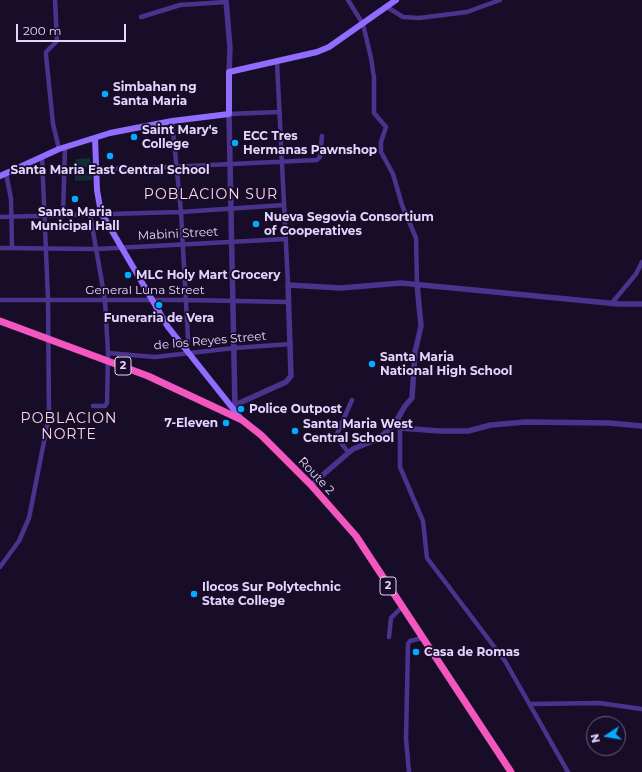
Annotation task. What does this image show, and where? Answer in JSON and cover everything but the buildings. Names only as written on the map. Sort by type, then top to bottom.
[{"type":"highway","name":"Route 2","points":[[0,321],[107,356],[242,420],[261,435],[311,485],[356,536],[511,772]]},
{"type":"main road","points":[[3,175],[62,148],[117,131],[172,121],[229,114],[229,72],[306,56],[323,50],[396,0]]},
{"type":"main road","points":[[95,138],[97,190],[101,213],[150,300],[168,327],[187,352],[236,408],[242,420]]},
{"type":"street","points":[[55,0],[57,41],[46,52],[46,55],[53,124],[62,148],[63,214]]},
{"type":"street","points":[[311,485],[348,452],[378,438],[394,425],[413,394],[415,352],[421,326],[416,238],[402,205],[393,174],[381,152],[381,142],[386,126],[375,116],[373,111],[373,69],[363,24],[348,0]]},
{"type":"street","points":[[387,7],[404,17],[419,18],[467,12],[500,0]]},
{"type":"street","points":[[141,17],[180,5],[226,1],[230,48],[229,72]]},
{"type":"street","points":[[276,62],[280,112],[292,371],[289,379],[236,408],[229,114],[280,112]]},
{"type":"street","points":[[172,121],[181,212],[181,244],[188,339],[187,352]]},
{"type":"street","points":[[96,169],[176,167],[319,159],[322,136]]},
{"type":"street","points":[[0,567],[19,541],[32,508],[49,416],[48,299],[42,157]]},
{"type":"street","points":[[3,175],[12,216],[12,248]]},
{"type":"street","points":[[0,217],[63,214],[181,212],[284,205]]},
{"type":"street","points":[[90,214],[105,300],[107,356],[107,403],[104,406],[93,406]]},
{"type":"street","name":"Mabini Street","points":[[0,248],[97,249],[286,239]]},
{"type":"street","points":[[611,304],[636,274],[642,262]]},
{"type":"street","points":[[288,285],[341,288],[401,283],[611,304],[642,304]]},
{"type":"street","name":"General Luna Street","points":[[0,300],[48,299],[289,302]]},
{"type":"street","name":"de los Reyes Street","points":[[107,356],[154,357],[187,352],[290,344]]},
{"type":"street","points":[[348,452],[336,436],[352,400]]},
{"type":"street","points":[[394,425],[400,428],[468,431],[491,424],[526,422],[609,423],[642,426]]},
{"type":"street","points":[[400,428],[400,467],[423,521],[428,558],[505,661],[568,772]]},
{"type":"street","points":[[389,637],[391,618],[402,607]]},
{"type":"street","points":[[409,772],[406,739],[408,644],[410,641],[422,638]]},
{"type":"street","points":[[530,704],[606,704],[642,709]]},
{"type":"green space","points":[[90,158],[91,167],[76,167],[76,159]]},
{"type":"green space","points":[[75,172],[92,172],[92,180],[75,181]]},
{"type":"place","name":"Simbahan ng Santa Maria","points":[[105,94]]},
{"type":"place","name":"Saint Mary's College","points":[[134,137]]},
{"type":"place","name":"ECC Tres Hermanas Pawnshop","points":[[235,143]]},
{"type":"place","name":"Santa Maria East Central School","points":[[110,156]]},
{"type":"place","name":"Santa Maria Municipal Hall","points":[[75,199]]},
{"type":"place","name":"Nueva Segovia Consortium of Cooperatives","points":[[256,224]]},
{"type":"place","name":"MLC Holy Mart Grocery","points":[[128,275]]},
{"type":"place","name":"Funeraria de Vera","points":[[159,305]]},
{"type":"place","name":"Santa Maria National High School","points":[[372,364]]},
{"type":"place","name":"Police Outpost","points":[[241,409]]},
{"type":"place","name":"7-Eleven","points":[[226,423]]},
{"type":"place","name":"Santa Maria West Central School","points":[[295,431]]},
{"type":"place","name":"Ilocos Sur Polytechnic State College","points":[[194,594]]},
{"type":"place","name":"Casa de Romas","points":[[416,652]]},
{"type":"district","name":"POBLACION SUR","points":[[211,195]]},
{"type":"district","name":"POBLACION NORTE","points":[[69,428]]}]
